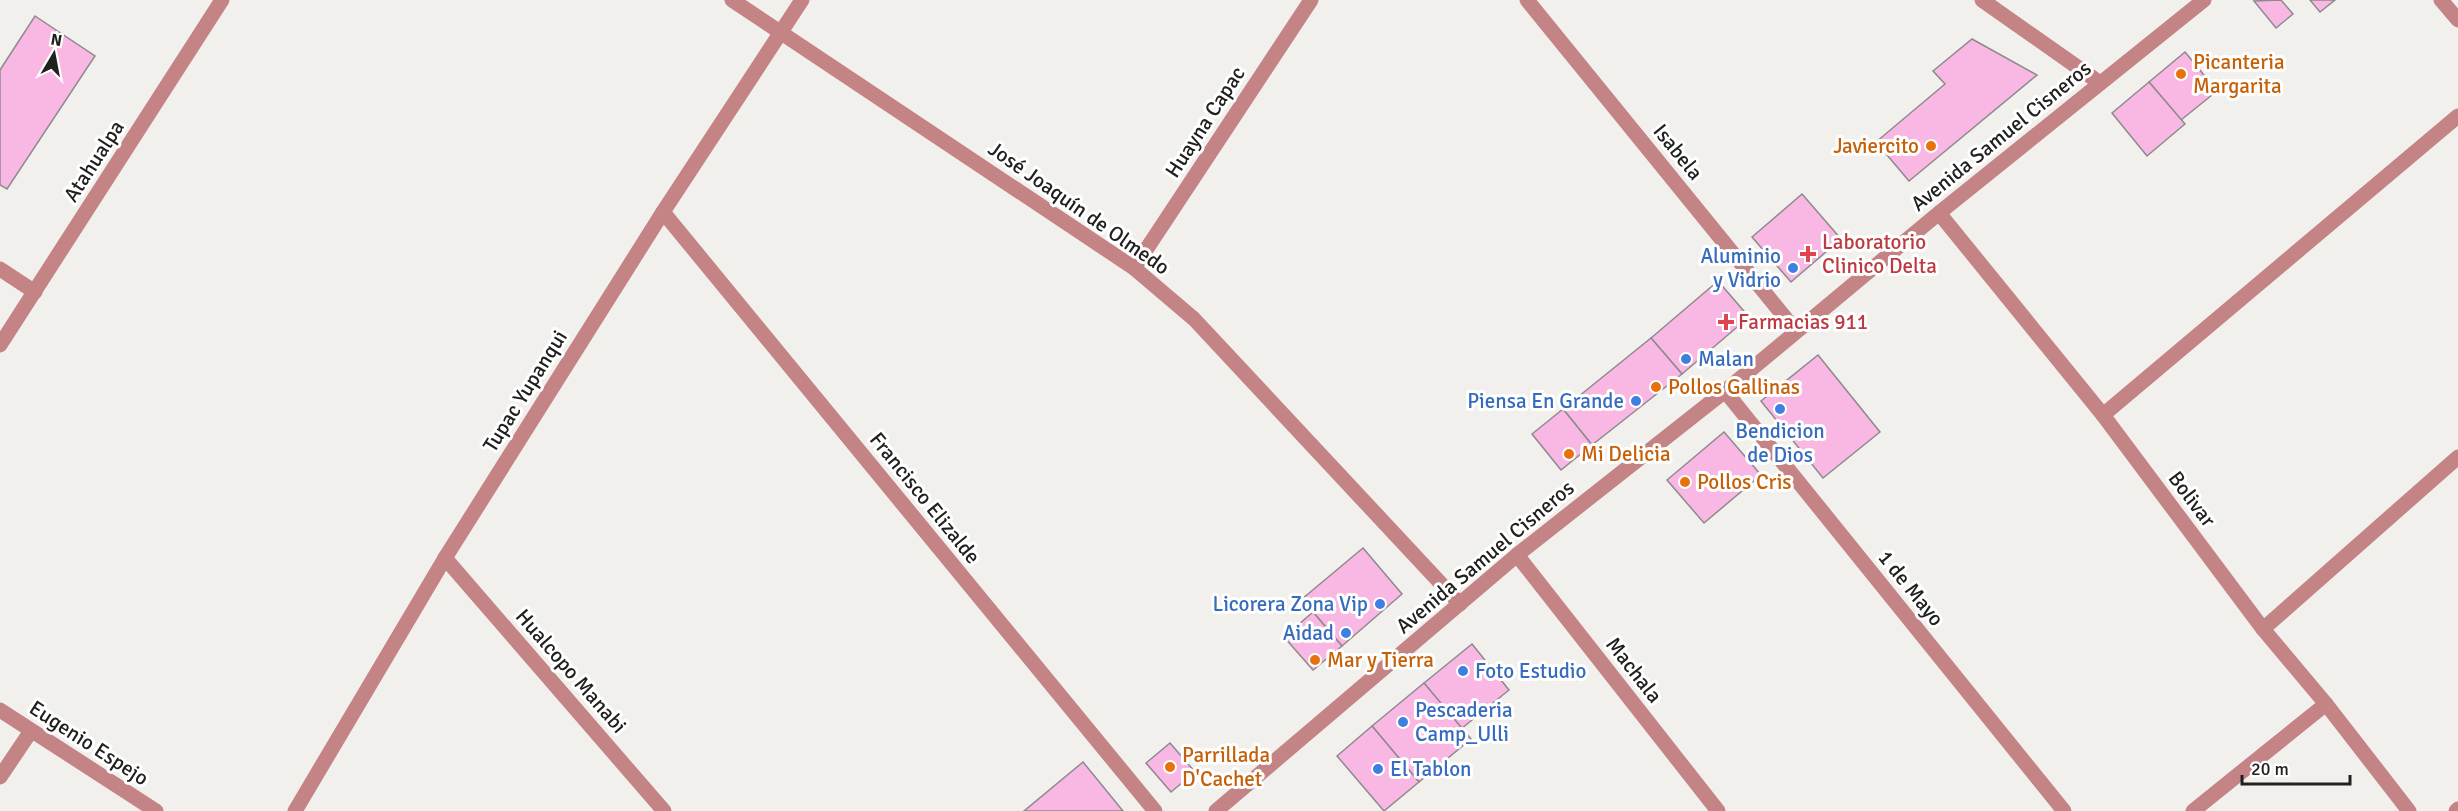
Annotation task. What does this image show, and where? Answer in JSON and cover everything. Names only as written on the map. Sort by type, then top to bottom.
[{"type":"street","name":"Atahualpa","points":[[0,345],[222,0]]},
{"type":"street","name":"José Joaquín de Olmedo","points":[[732,0],[782,31],[1134,268],[1194,319],[1460,604]]},
{"type":"street","name":"Tupac Yupanqui","points":[[295,811],[445,558],[663,212],[802,0]]},
{"type":"street","name":"Huayna Capac","points":[[1134,268],[1311,0]]},
{"type":"street","name":"Isabela","points":[[1527,0],[1797,331]]},
{"type":"street","points":[[1982,0],[2100,83]]},
{"type":"street","name":"Avenida Samuel Cisneros","points":[[1216,811],[1517,555],[1725,391],[1939,213],[2204,0]]},
{"type":"street","points":[[2441,0],[2458,20]]},
{"type":"street","points":[[2103,415],[2458,116]]},
{"type":"street","name":"Francisco Elizalde","points":[[663,212],[1155,811]]},
{"type":"street","name":"Bolivar","points":[[1939,213],[2103,415],[2263,629],[2326,704],[2409,811]]},
{"type":"street","points":[[0,269],[35,292]]},
{"type":"street","name":"1 de Mayo","points":[[1725,391],[2064,811]]},
{"type":"street","points":[[2263,629],[2458,457]]},
{"type":"street","name":"Machala","points":[[1517,555],[1718,811]]},
{"type":"street","name":"Hualcopo Manabi","points":[[445,558],[664,811]]},
{"type":"street","points":[[2193,811],[2326,704]]},
{"type":"street","name":"Eugenio Espejo","points":[[0,710],[156,811]]},
{"type":"street","points":[[0,777],[31,731]]},
{"type":"building","points":[[2281,0],[2293,14],[2276,28],[2254,1]]},
{"type":"building","points":[[2310,0],[2335,0],[2320,12]]},
{"type":"building","points":[[35,16],[95,56],[7,189],[0,185],[0,70]]},
{"type":"building","points":[[1972,39],[2037,75],[1909,181],[1876,142],[1945,84],[1933,71]]},
{"type":"building","points":[[2185,52],[2217,91],[2181,120],[2149,82]]},
{"type":"building","points":[[2149,82],[2185,124],[2147,156],[2112,113]]},
{"type":"building","points":[[1802,194],[1841,239],[1791,282],[1752,237]]},
{"type":"building","points":[[1718,281],[1749,317],[1682,374],[1651,338]]},
{"type":"building","points":[[1651,338],[1682,374],[1592,445],[1563,409]]},
{"type":"building","points":[[1818,355],[1880,432],[1823,478],[1761,401]]},
{"type":"building","points":[[1563,409],[1592,445],[1561,470],[1532,434]]},
{"type":"building","points":[[1724,432],[1761,475],[1704,523],[1667,480]]},
{"type":"building","points":[[1363,548],[1402,594],[1342,646],[1302,599]]},
{"type":"building","points":[[1313,612],[1342,646],[1313,670],[1284,637]]},
{"type":"building","points":[[1472,644],[1509,690],[1461,729],[1424,683]]},
{"type":"building","points":[[1424,683],[1471,739],[1419,782],[1372,726]]},
{"type":"building","name":"El Tablon","points":[[1372,726],[1419,782],[1384,811],[1337,756]]},
{"type":"building","name":"Parrillada D'Cachet","points":[[1170,743],[1195,772],[1171,792],[1146,763]]},
{"type":"building","points":[[1083,762],[1123,811],[1024,811]]},
{"type":"place","name":"Picanteria Margarita","points":[[2181,74]]},
{"type":"place","name":"Javiercito","points":[[1931,146]]},
{"type":"place","name":"Laboratorio Clinico Delta","points":[[1808,254]]},
{"type":"place","name":"Aluminio y Vidrio","points":[[1793,268]]},
{"type":"place","name":"Farmacias 911","points":[[1726,322]]},
{"type":"place","name":"Malan","points":[[1686,359]]},
{"type":"place","name":"Pollos Gallinas","points":[[1656,387]]},
{"type":"place","name":"Piensa En Grande","points":[[1636,401]]},
{"type":"place","name":"Bendicion de Dios","points":[[1780,409]]},
{"type":"place","name":"Mi Delicia","points":[[1569,454]]},
{"type":"place","name":"Pollos Cris","points":[[1685,482]]},
{"type":"place","name":"Licorera Zona Vip","points":[[1380,604]]},
{"type":"place","name":"Aidad","points":[[1346,633]]},
{"type":"place","name":"Mar y Tierra","points":[[1315,660]]},
{"type":"place","name":"Foto Estudio","points":[[1463,671]]},
{"type":"place","name":"Pescaderia Camp_Ulli","points":[[1403,722]]},
{"type":"place","name":"Parrillada D'Cachet","points":[[1170,767]]},
{"type":"place","name":"El Tablon","points":[[1378,769]]}]
